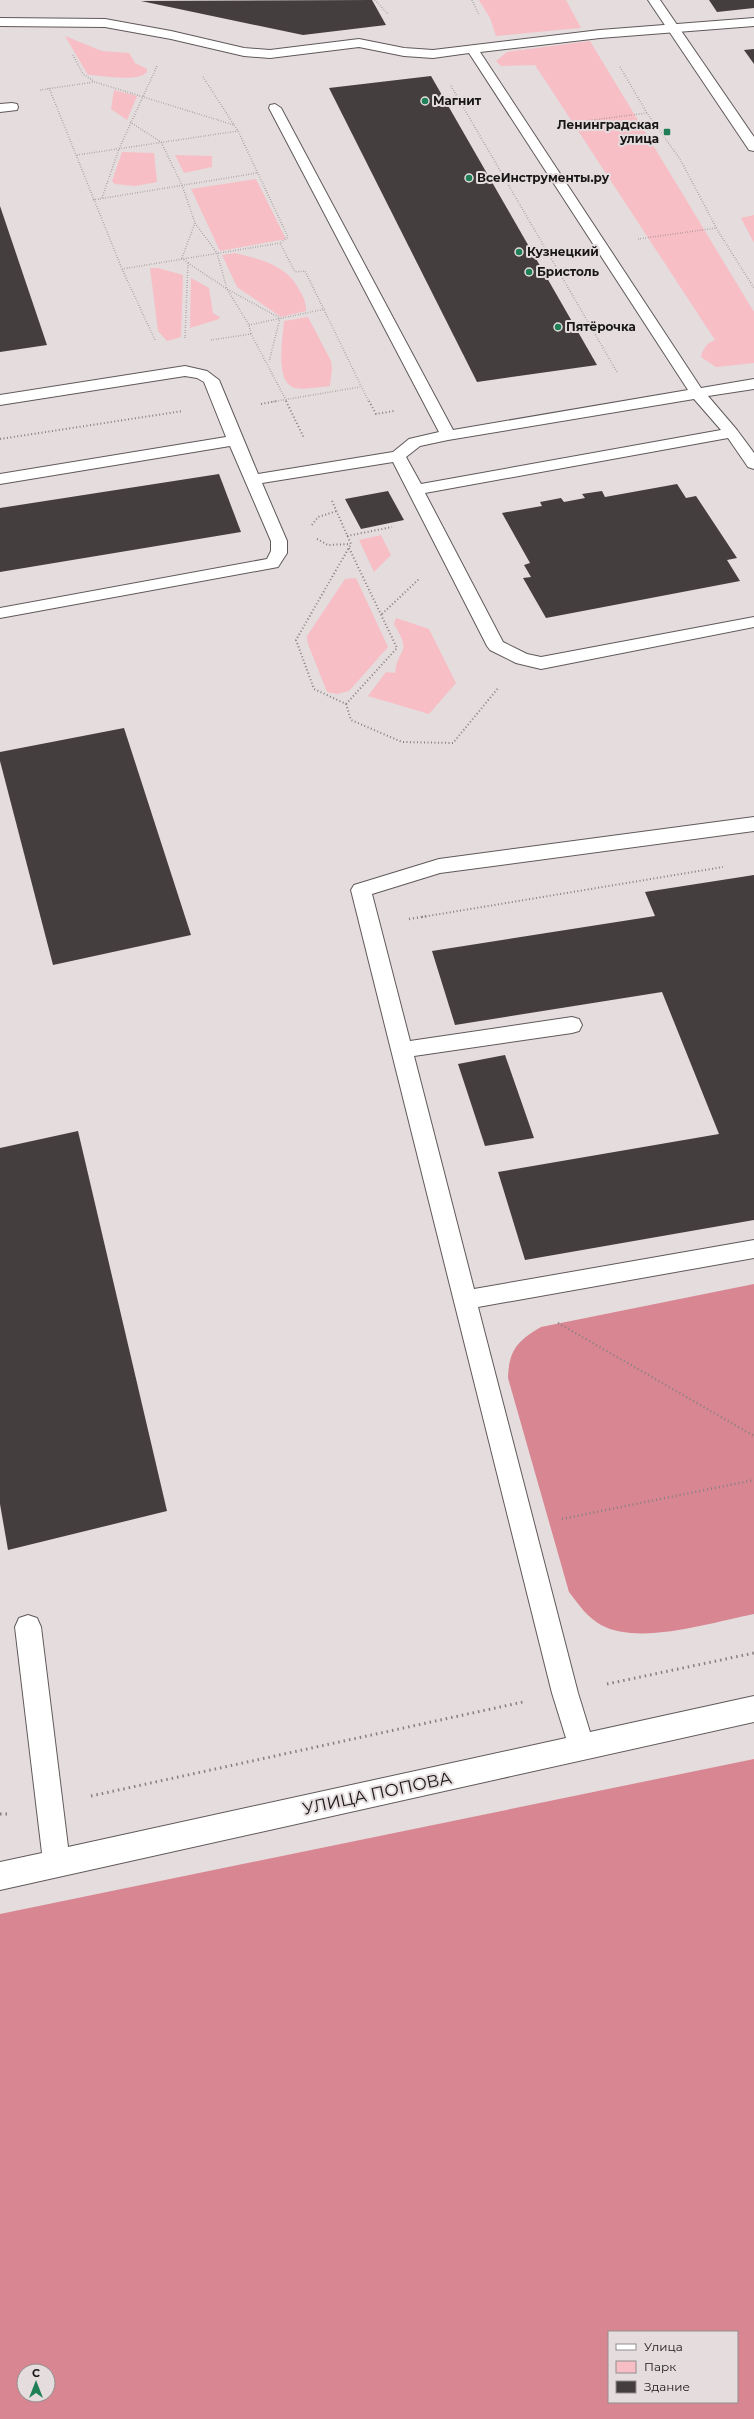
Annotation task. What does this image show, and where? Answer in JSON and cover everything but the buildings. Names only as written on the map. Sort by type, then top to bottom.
[{"type":"street","points":[[654,0],[754,147]]},
{"type":"street","points":[[0,22],[95,22],[171,35],[256,54],[286,53],[359,43],[404,52],[433,54],[600,34],[754,22]]},
{"type":"street","points":[[472,50],[697,393],[732,433],[754,464]]},
{"type":"street","points":[[275,108],[434,405],[448,435]]},
{"type":"street","points":[[0,400],[185,371],[202,374],[211,380],[235,440],[279,541],[277,557],[272,563],[0,613]]},
{"type":"street","points":[[252,480],[398,456],[415,442],[448,435],[754,384]]},
{"type":"street","points":[[416,490],[732,433]]},
{"type":"street","points":[[0,479],[235,440]]},
{"type":"street","points":[[398,456],[496,646],[522,659],[541,663],[754,622]]},
{"type":"street","points":[[582,1748],[564,1693],[361,890],[439,866],[754,824]]},
{"type":"street","points":[[402,1050],[572,1025]]},
{"type":"street","points":[[465,1300],[754,1249]]},
{"type":"street","points":[[28,1628],[48,1805],[57,1863]]},
{"type":"street","name":"УЛИЦА ПОПОВА","points":[[0,1876],[754,1709]]},
{"type":"path","points":[[600,34],[647,113],[680,159],[716,228],[754,288]]},
{"type":"path","points":[[102,198],[130,122],[171,35]]},
{"type":"path","points":[[122,269],[280,243],[288,237],[238,131],[201,74],[194,54],[203,42]]},
{"type":"path","points":[[72,54],[83,74],[94,82],[234,125]]},
{"type":"path","points":[[433,54],[635,403]]},
{"type":"path","points":[[35,90],[94,82]]},
{"type":"path","points":[[49,88],[122,269],[156,342]]},
{"type":"path","points":[[130,122],[161,142],[182,185],[195,223],[217,253],[227,289],[249,324],[251,334],[268,363],[319,468],[351,544]]},
{"type":"path","points":[[77,155],[238,131]]},
{"type":"path","points":[[93,200],[257,172]]},
{"type":"path","points":[[182,258],[195,223]]},
{"type":"path","points":[[600,245],[716,228]]},
{"type":"path","points":[[280,243],[295,272],[305,271],[325,309],[360,387],[376,414],[434,405]]},
{"type":"path","points":[[182,258],[188,264],[227,289],[280,318]]},
{"type":"path","points":[[185,344],[188,264]]},
{"type":"path","points":[[249,324],[325,309]]},
{"type":"path","points":[[268,363],[280,318]]},
{"type":"path","points":[[207,341],[251,334]]},
{"type":"path","points":[[0,439],[285,400],[360,387]]},
{"type":"path","points":[[310,528],[318,517],[337,512]]},
{"type":"path","points":[[347,536],[397,526]]},
{"type":"path","points":[[315,538],[328,545],[351,544]]},
{"type":"path","points":[[351,544],[296,640],[314,688],[346,704],[351,720],[402,742],[453,743],[522,659]]},
{"type":"path","points":[[346,704],[397,648],[349,548]]},
{"type":"path","points":[[382,614],[421,577]]},
{"type":"path","points":[[370,926],[730,866]]},
{"type":"path","points":[[506,1293],[754,1436]]},
{"type":"path","points":[[523,1527],[754,1480]]},
{"type":"path","points":[[0,1814],[48,1805],[754,1653]]},
{"type":"green space","points":[[479,0],[566,0],[581,28],[496,36],[490,18]]},
{"type":"green space","points":[[65,36],[102,51],[129,53],[135,63],[147,69],[147,72],[136,77],[128,78],[88,75]]},
{"type":"green space","points":[[590,41],[754,312],[754,363],[716,367],[701,357],[706,346],[715,340],[535,65],[501,66],[496,61],[507,52]]},
{"type":"green space","points":[[114,90],[137,96],[127,120],[111,109]]},
{"type":"green space","points":[[122,152],[154,153],[157,182],[135,186],[115,184],[112,181]]},
{"type":"green space","points":[[175,155],[212,156],[212,167],[184,173]]},
{"type":"green space","points":[[256,179],[286,239],[220,251],[191,189]]},
{"type":"green space","points":[[754,215],[754,243],[741,218]]},
{"type":"green space","points":[[235,253],[265,261],[282,270],[296,284],[304,300],[306,311],[281,317],[237,287],[222,255]]},
{"type":"green space","points":[[150,268],[158,268],[183,275],[181,337],[167,341],[158,331]]},
{"type":"green space","points":[[191,278],[209,288],[213,313],[220,317],[219,319],[190,328]]},
{"type":"green space","points":[[308,317],[331,361],[332,369],[330,386],[299,389],[288,384],[282,369],[281,359],[284,321]]},
{"type":"green space","points":[[381,535],[391,555],[374,572],[359,540]]},
{"type":"green space","points":[[356,578],[388,647],[349,691],[337,694],[327,692],[308,644],[307,636],[345,579]]},
{"type":"green space","points":[[396,618],[429,629],[456,683],[429,714],[368,696],[386,672],[395,673],[403,650],[403,641],[394,624]]},
{"type":"shaded area","points":[[754,1284],[754,1614],[697,1627],[655,1633],[617,1631],[601,1625],[587,1614],[569,1592],[508,1378],[510,1360],[513,1353],[520,1342],[541,1327]]},
{"type":"shaded area","points":[[754,1759],[754,2419],[0,2419],[0,1914]]},
{"type":"place","name":"Магнит","points":[[425,101]]},
{"type":"place","name":"Ленинградская улица","points":[[667,132]]},
{"type":"place","name":"ВсеИнструменты.ру","points":[[469,178]]},
{"type":"place","name":"Кузнецкий","points":[[519,252]]},
{"type":"place","name":"Бристоль","points":[[529,272]]},
{"type":"place","name":"Пятёрочка","points":[[558,327]]}]
